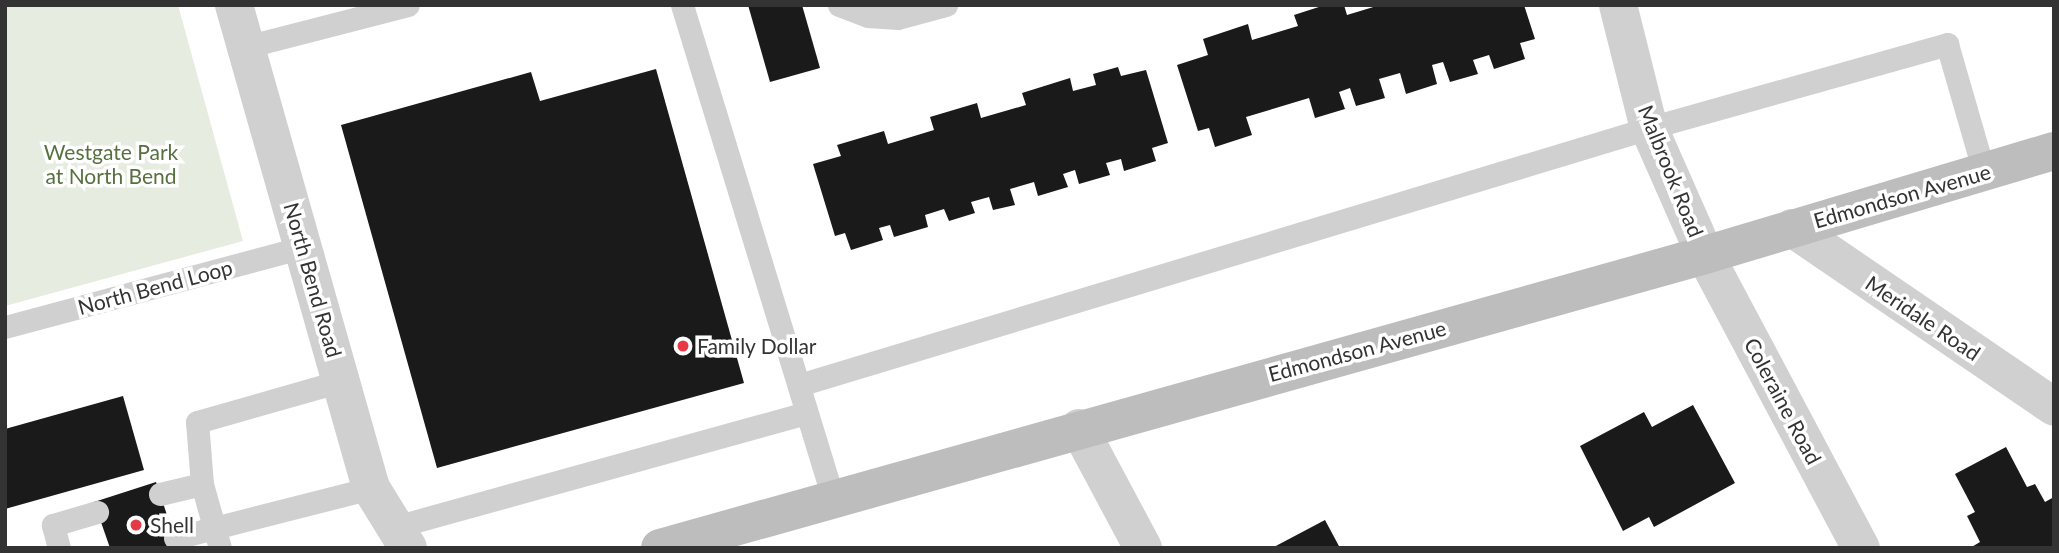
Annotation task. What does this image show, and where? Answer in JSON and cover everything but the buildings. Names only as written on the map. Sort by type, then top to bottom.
[{"type":"main road","name":"Edmondson Avenue","points":[[660,548],[1079,428],[1705,255],[2054,151]]},
{"type":"street","name":"North Bend Road","points":[[234,5],[371,488],[401,538]]},
{"type":"street","name":"Malbrook Road","points":[[1618,5],[1649,128],[1705,255]]},
{"type":"street","name":"Meridale Road","points":[[1792,228],[2054,407]]},
{"type":"street","name":"Coleraine Road","points":[[1705,255],[1861,548]]},
{"type":"street","points":[[1079,428],[1143,548]]},
{"type":"lane","points":[[245,47],[408,5]]},
{"type":"lane","points":[[682,5],[833,498]]},
{"type":"lane","points":[[839,5],[868,16],[898,18],[946,5]]},
{"type":"lane","points":[[799,385],[1649,128],[1947,44],[1984,172]]},
{"type":"lane","name":"North Bend Loop","points":[[5,327],[304,247]]},
{"type":"lane","points":[[217,538],[202,484],[197,422],[341,380]]},
{"type":"lane","points":[[401,538],[807,413]]},
{"type":"lane","points":[[160,494],[202,484]]},
{"type":"lane","points":[[175,538],[217,538],[371,488]]},
{"type":"lane","points":[[59,548],[53,525],[97,512]]},
{"type":"green space","name":"Westgate Park at North Bend","points":[[5,5],[178,5],[243,241],[5,306]]},
{"type":"place","name":"Family Dollar","points":[[683,346]]},
{"type":"place","name":"Shell","points":[[136,525]]}]
